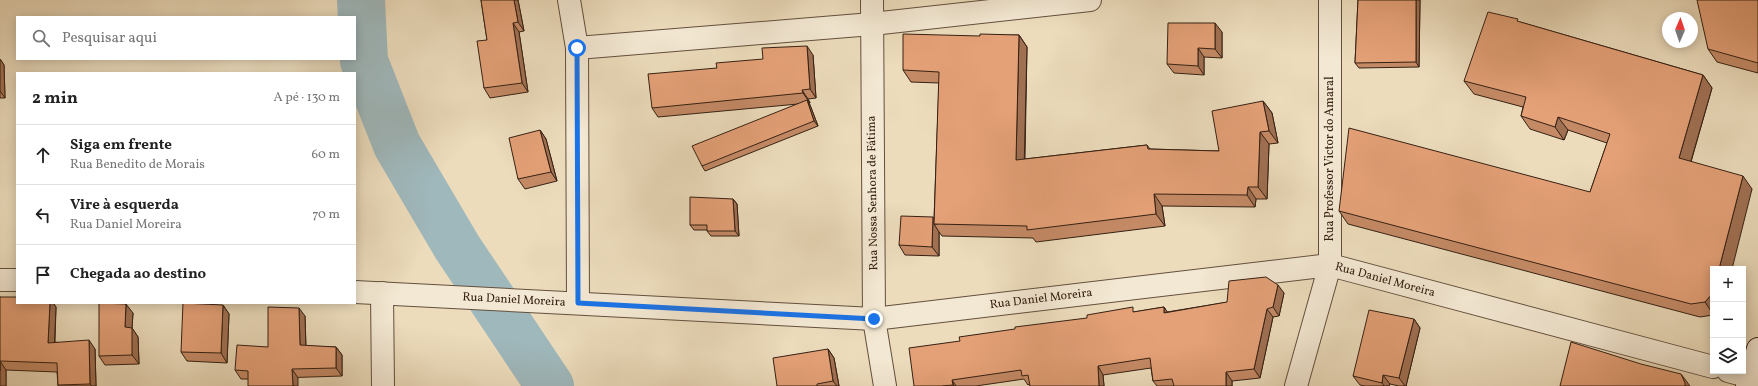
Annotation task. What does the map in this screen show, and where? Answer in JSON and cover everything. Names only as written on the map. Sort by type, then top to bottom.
[{"type":"street","points":[[569,0],[577,48],[578,303]]},
{"type":"street","name":"Rua Nossa Senhora de Fátima","points":[[872,0],[874,319],[885,386]]},
{"type":"street","points":[[577,48],[872,24],[1090,0]]},
{"type":"street","name":"Rua Professor Victor do Amaral","points":[[1296,386],[1330,265],[1330,0]]},
{"type":"street","name":"Rua Daniel Moreira","points":[[356,292],[874,319],[1330,265],[1710,366]]},
{"type":"street","points":[[0,280],[16,280]]},
{"type":"street","points":[[382,293],[383,386]]},
{"type":"street","points":[[1735,374],[1752,381],[1758,349]]},
{"type":"building","points":[[481,0],[514,0],[518,22],[513,23],[522,83],[484,88],[477,41],[487,40]]},
{"type":"building","points":[[1358,0],[1416,0],[1416,62],[1355,63]]},
{"type":"building","points":[[1697,0],[1758,0],[1758,63],[1708,49]]},
{"type":"building","points":[[1488,12],[1518,19],[1517,21],[1703,75],[1679,158],[1743,176],[1720,266],[1710,266],[1710,296],[1705,302],[1691,304],[1339,211],[1349,128],[1590,192],[1610,134],[1558,117],[1555,127],[1521,116],[1526,97],[1464,81]]},
{"type":"building","points":[[1168,23],[1215,23],[1215,49],[1198,48],[1198,66],[1167,64]]},
{"type":"building","points":[[903,34],[980,36],[980,34],[1019,35],[1016,160],[1147,145],[1148,149],[1219,151],[1212,111],[1263,101],[1269,131],[1260,132],[1258,187],[1248,187],[1247,195],[1154,194],[1156,214],[1027,230],[1027,226],[934,224],[939,72],[903,70]]},
{"type":"building","points":[[807,46],[810,89],[802,90],[803,93],[652,108],[648,74],[717,68],[716,63],[763,59],[762,48]]},
{"type":"building","points":[[807,100],[814,121],[702,166],[692,146]]},
{"type":"building","points":[[540,130],[551,172],[518,179],[509,138]]},
{"type":"building","points":[[690,197],[733,199],[735,231],[707,231],[707,225],[690,225]]},
{"type":"building","points":[[901,216],[933,217],[932,247],[899,245]]},
{"type":"building","points":[[1266,277],[1278,285],[1273,307],[1267,309],[1254,369],[1226,372],[1226,386],[1174,386],[1172,379],[1153,381],[1150,358],[1098,366],[1099,386],[1030,386],[1028,375],[1022,376],[1021,370],[952,380],[953,385],[914,386],[909,348],[960,341],[959,337],[1015,329],[1015,327],[1087,318],[1087,315],[1133,307],[1133,312],[1164,307],[1164,313],[1227,302],[1229,281]]},
{"type":"building","points":[[0,297],[16,297],[16,304],[50,304],[48,343],[89,340],[90,384],[58,385],[57,363],[0,361]]},
{"type":"building","points":[[99,304],[126,304],[125,327],[132,328],[132,355],[99,356]]},
{"type":"building","points":[[183,304],[223,305],[221,353],[181,352]]},
{"type":"building","points":[[268,307],[299,308],[300,345],[336,347],[336,368],[292,369],[293,386],[248,386],[248,371],[235,370],[237,345],[268,347]]},
{"type":"building","points":[[1369,310],[1414,319],[1399,378],[1383,375],[1382,383],[1353,376]]},
{"type":"building","points":[[1571,342],[1641,364],[1681,374],[1685,386],[1560,386]]},
{"type":"building","points":[[828,349],[833,381],[817,384],[817,386],[777,386],[773,358]]},
{"type":"waterway","points":[[361,0],[364,61],[397,145],[457,247],[550,386]]},
{"type":"route","points":[[577,48],[578,303],[874,319]]}]
